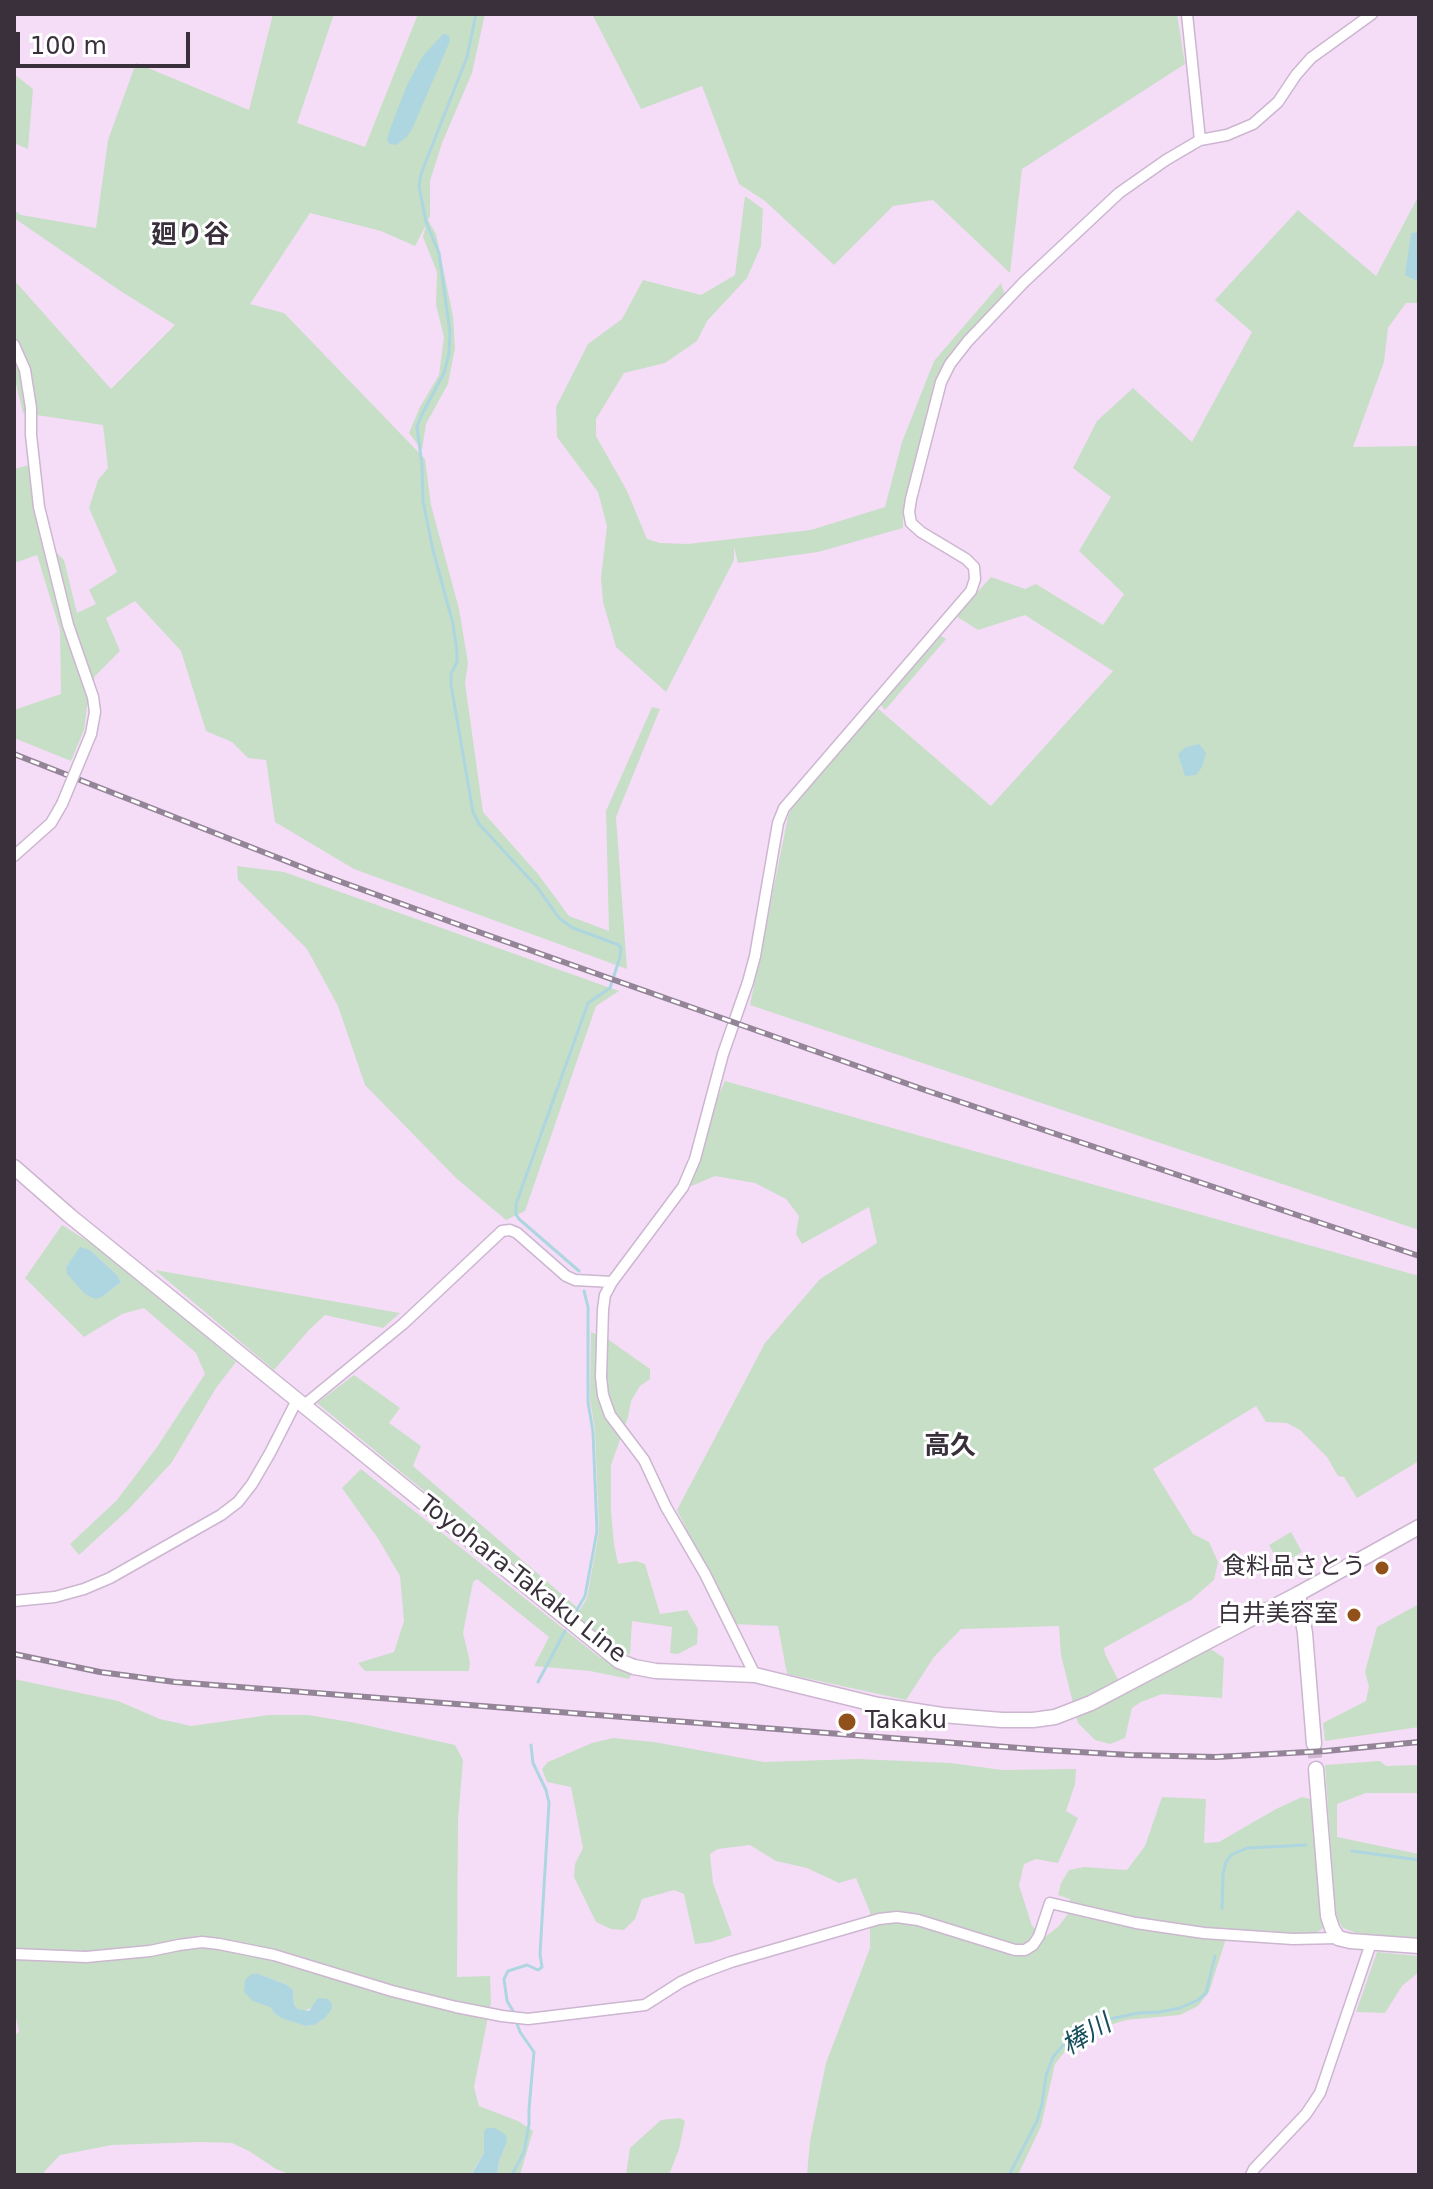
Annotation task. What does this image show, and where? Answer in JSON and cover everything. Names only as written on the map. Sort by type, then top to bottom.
[{"type":"main road","name":"Toyohara-Takaku Line","points":[[14,1167],[81,1226],[619,1661],[634,1667],[656,1671],[755,1675],[913,1711],[1002,1720],[1044,1718],[1091,1703],[1419,1527]]},
{"type":"main road","points":[[1298,1594],[1305,1633],[1314,1744]]},
{"type":"main road","points":[[1316,1769],[1328,1916],[1332,1928],[1338,1938],[1419,1946]]},
{"type":"street","points":[[1187,14],[1200,140]]},
{"type":"street","points":[[755,1675],[644,1460],[610,1415],[601,1377],[605,1295],[683,1187],[695,1159],[723,1054],[748,982],[778,823],[784,808],[971,591],[975,579],[974,567],[921,532],[911,523],[909,512],[941,382],[968,341],[1066,241],[1119,193],[1200,140],[1227,135],[1263,117],[1311,58],[1372,14]]},
{"type":"street","points":[[14,345],[25,370],[31,408],[39,507],[68,625],[93,697],[95,712],[91,734],[62,804],[51,823],[14,856]]},
{"type":"street","points":[[14,1601],[55,1597],[84,1589],[110,1578],[221,1515],[238,1502],[252,1484],[300,1403],[403,1324],[502,1231],[517,1233],[566,1276],[575,1280],[612,1282]]},
{"type":"street","points":[[14,1954],[86,1957],[202,1942],[219,1944],[274,1955],[392,1991],[524,2019],[645,2005],[681,1982],[731,1962],[866,1922],[897,1917],[918,1920],[1015,1950],[1025,1950],[1033,1945],[1039,1936],[1047,1906],[1054,1902],[1136,1923],[1204,1933],[1293,1939],[1338,1938]]},
{"type":"street","points":[[1251,2175],[1306,2114],[1320,2093],[1371,1943]]},
{"type":"shaded area","points":[[273,14],[334,14],[297,123],[365,147],[418,14],[485,14],[472,73],[442,143],[430,181],[428,220],[436,234],[453,316],[455,348],[448,384],[426,424],[422,450],[409,433],[439,375],[444,337],[436,305],[437,272],[423,237],[426,225],[415,246],[381,231],[310,213],[250,304],[284,313],[425,459],[431,505],[459,609],[468,663],[465,683],[483,812],[538,874],[569,916],[609,931],[606,811],[652,707],[660,709],[616,817],[627,969],[354,869],[275,822],[266,760],[248,758],[232,742],[206,731],[181,651],[135,601],[106,618],[120,651],[95,676],[84,730],[71,761],[14,738],[14,710],[61,694],[60,630],[37,555],[14,563],[14,469],[37,463],[40,508],[52,548],[64,560],[77,613],[96,604],[89,590],[117,572],[89,508],[98,480],[108,468],[103,425],[23,413],[14,375],[14,280],[111,389],[175,325],[14,218],[14,210],[21,215],[96,228],[108,140],[136,63],[249,110]]},
{"type":"shaded area","points":[[592,14],[1177,14],[1185,64],[1022,169],[1010,273],[933,200],[893,206],[834,265],[765,201],[739,184],[702,86],[641,109]]},
{"type":"shaded area","points":[[443,34],[449,35],[450,41],[413,127],[407,137],[396,145],[390,144],[387,140],[390,129],[407,85],[422,57]]},
{"type":"shaded area","points":[[14,74],[33,89],[28,149],[14,143]]},
{"type":"shaded area","points":[[1419,195],[1419,303],[1406,303],[1388,328],[1384,362],[1353,447],[1419,446],[1419,1230],[750,1005],[788,817],[794,801],[876,707],[991,806],[1113,671],[1025,615],[978,630],[956,616],[991,577],[1025,589],[1036,584],[1103,625],[1124,594],[1079,551],[1111,497],[1073,468],[1097,421],[1133,388],[1192,442],[1252,332],[1215,300],[1298,210],[1376,276]]},
{"type":"shaded area","points":[[745,196],[763,209],[761,246],[747,278],[707,321],[697,341],[665,363],[624,373],[596,419],[596,436],[627,491],[647,539],[688,544],[811,530],[885,507],[902,442],[934,361],[1001,283],[1005,296],[946,360],[935,389],[903,510],[903,528],[818,552],[738,563],[734,547],[734,560],[666,692],[616,647],[603,602],[601,578],[607,526],[598,492],[557,437],[556,407],[588,344],[622,319],[643,280],[701,295],[735,275]]},
{"type":"shaded area","points":[[1419,232],[1419,282],[1405,275],[1411,233]]},
{"type":"shaded area","points":[[941,636],[946,639],[885,710],[880,704]]},
{"type":"shaded area","points":[[1199,744],[1206,753],[1202,767],[1196,775],[1185,776],[1178,754],[1186,747]]},
{"type":"shaded area","points":[[237,866],[284,872],[619,991],[596,1006],[525,1211],[506,1220],[456,1178],[365,1085],[338,1006],[307,949],[238,880]]},
{"type":"shaded area","points":[[725,1081],[1419,1276],[1419,1461],[1357,1498],[1344,1477],[1338,1476],[1327,1457],[1300,1430],[1287,1423],[1266,1422],[1256,1406],[1153,1469],[1193,1534],[1209,1542],[1218,1562],[1214,1580],[1191,1600],[1104,1648],[1105,1654],[1123,1689],[1206,1646],[1224,1658],[1222,1698],[1162,1694],[1141,1702],[1132,1708],[1125,1738],[1110,1744],[1095,1740],[1078,1723],[1061,1655],[1059,1626],[961,1629],[934,1657],[906,1700],[787,1674],[778,1626],[733,1624],[677,1510],[765,1343],[820,1279],[877,1243],[869,1207],[802,1244],[796,1234],[799,1216],[786,1199],[755,1183],[715,1176],[689,1187],[687,1164]]},
{"type":"shaded area","points":[[62,1225],[105,1252],[236,1362],[216,1388],[172,1462],[128,1510],[79,1555],[70,1544],[117,1500],[157,1447],[205,1374],[196,1353],[144,1308],[122,1314],[84,1337],[25,1278]],"holes":[[[81,1248],[90,1250],[121,1282],[102,1297],[66,1267]]]},
{"type":"shaded area","points":[[80,1247],[90,1250],[121,1282],[102,1297],[95,1299],[85,1294],[67,1274],[66,1267]]},
{"type":"shaded area","points":[[155,1270],[400,1313],[383,1328],[325,1315],[274,1370]]},
{"type":"shaded area","points":[[591,1332],[609,1340],[650,1369],[650,1379],[640,1386],[631,1401],[611,1465],[614,1544],[618,1564],[636,1561],[645,1564],[660,1614],[687,1610],[698,1629],[697,1644],[678,1654],[670,1653],[672,1627],[632,1621],[630,1655],[611,1647],[317,1403],[354,1375],[400,1408],[389,1423],[421,1446],[413,1466],[580,1610],[587,1598],[599,1531],[595,1430],[590,1400]]},
{"type":"shaded area","points":[[361,1469],[598,1656],[631,1674],[629,1679],[590,1671],[534,1666],[549,1637],[477,1579],[473,1582],[463,1633],[469,1671],[365,1671],[358,1663],[394,1652],[404,1621],[400,1576],[342,1488]]},
{"type":"shaded area","points":[[1291,1532],[1302,1552],[1280,1565],[1269,1545]]},
{"type":"shaded area","points":[[1419,1604],[1419,1727],[1325,1741],[1323,1723],[1366,1701],[1369,1686],[1365,1672],[1377,1627]]},
{"type":"shaded area","points":[[14,1679],[118,1701],[160,1719],[191,1726],[269,1715],[308,1715],[356,1723],[455,1745],[463,1760],[458,1821],[457,1977],[490,1976],[491,2002],[474,2087],[479,2106],[518,2121],[533,2131],[520,2175],[497,2175],[507,2142],[484,2131],[484,2153],[473,2175],[292,2175],[232,2143],[200,2142],[112,2145],[60,2155],[44,2175],[14,2175],[14,2037],[19,2031],[14,2017]],"holes":[[[259,1974],[293,1990],[294,2005],[298,2009],[304,2011],[313,2007],[325,2018],[306,2026],[275,2014]]]},
{"type":"shaded area","points":[[613,1738],[654,1742],[764,1762],[858,1759],[951,1763],[1002,1770],[1076,1769],[1075,1784],[1066,1811],[1078,1818],[1058,1863],[1036,1859],[1024,1864],[1019,1885],[1032,1926],[1045,1937],[1059,1926],[1070,1911],[1070,1899],[1058,1895],[1069,1870],[1084,1867],[1127,1870],[1145,1846],[1162,1797],[1206,1799],[1204,1843],[1219,1842],[1302,1797],[1313,1800],[1323,1928],[1313,1935],[1229,1929],[1209,1992],[1198,2006],[1180,2015],[1126,2020],[1079,2039],[1055,2064],[1041,2126],[1018,2175],[807,2175],[810,2141],[826,2063],[870,1948],[870,1912],[856,1878],[839,1883],[807,1868],[776,1861],[750,1845],[718,1849],[710,1854],[713,1883],[732,1935],[695,1944],[684,1894],[674,1890],[642,1899],[635,1919],[624,1930],[611,1929],[596,1922],[574,1877],[575,1864],[583,1848],[571,1787],[547,1782],[542,1769],[548,1762],[592,1743]]},
{"type":"shaded area","points":[[1380,1761],[1386,1766],[1419,1765],[1419,1793],[1366,1793],[1337,1804],[1337,1837],[1419,1854],[1419,1939],[1356,1933],[1343,1928],[1335,1910],[1325,1765]]},
{"type":"shaded area","points":[[1377,1952],[1419,1956],[1419,1972],[1402,1986],[1385,2013],[1356,2012]]},
{"type":"shaded area","points":[[251,1974],[287,1985],[293,1990],[294,2005],[298,2009],[309,2011],[318,1998],[328,1999],[332,2004],[331,2010],[314,2025],[306,2026],[284,2019],[270,2007],[253,2001],[244,1992],[245,1980]]},
{"type":"shaded area","points":[[680,2118],[685,2121],[669,2175],[626,2175],[630,2148],[661,2120]]},
{"type":"shaded area","points":[[495,2128],[506,2135],[507,2142],[497,2175],[473,2175],[484,2153],[484,2131]]},
{"type":"waterway","points":[[476,14],[467,57],[419,186],[426,222],[439,253],[450,332],[444,373],[417,427],[423,501],[453,624],[457,662],[451,674],[451,685],[473,812],[479,824],[537,887],[559,918],[573,928],[621,948],[610,988],[588,1003],[516,1204],[519,1219],[579,1271]]},
{"type":"waterway","points":[[575,1613],[585,1596],[597,1531],[593,1432],[588,1402],[588,1307],[584,1291]]},
{"type":"waterway","points":[[538,1682],[565,1631]]},
{"type":"waterway","points":[[515,2014],[507,2001],[504,1979],[508,1971],[527,1965],[538,1970],[542,1967],[540,1954],[549,1803],[533,1763],[531,1745]]},
{"type":"waterway","name":"棒川","points":[[1222,1908],[1223,1874],[1231,1855],[1247,1848],[1306,1845]]},
{"type":"waterway","name":"棒川","points":[[1352,1851],[1419,1860]]},
{"type":"waterway","name":"棒川","points":[[1009,2175],[1037,2121],[1053,2057],[1065,2043],[1110,2019],[1180,2008],[1198,2000],[1206,1993],[1215,1956]]},
{"type":"waterway","points":[[512,2175],[524,2152],[534,2052],[516,2021]]},
{"type":"tunnel","points":[[1314,1744],[1316,1769]]},
{"type":"railway","points":[[14,754],[314,872],[476,931],[922,1089],[1419,1256]]},
{"type":"railway","points":[[14,1654],[100,1672],[175,1682],[1045,1750],[1216,1757],[1419,1742]]},
{"type":"place","name":"食料品さとう","points":[[1382,1568]]},
{"type":"place","name":"白井美容室","points":[[1354,1615]]},
{"type":"place","name":"Takaku","points":[[847,1722]]},
{"type":"district","name":"廻り谷","points":[[190,236]]},
{"type":"district","name":"高久","points":[[950,1447]]}]
